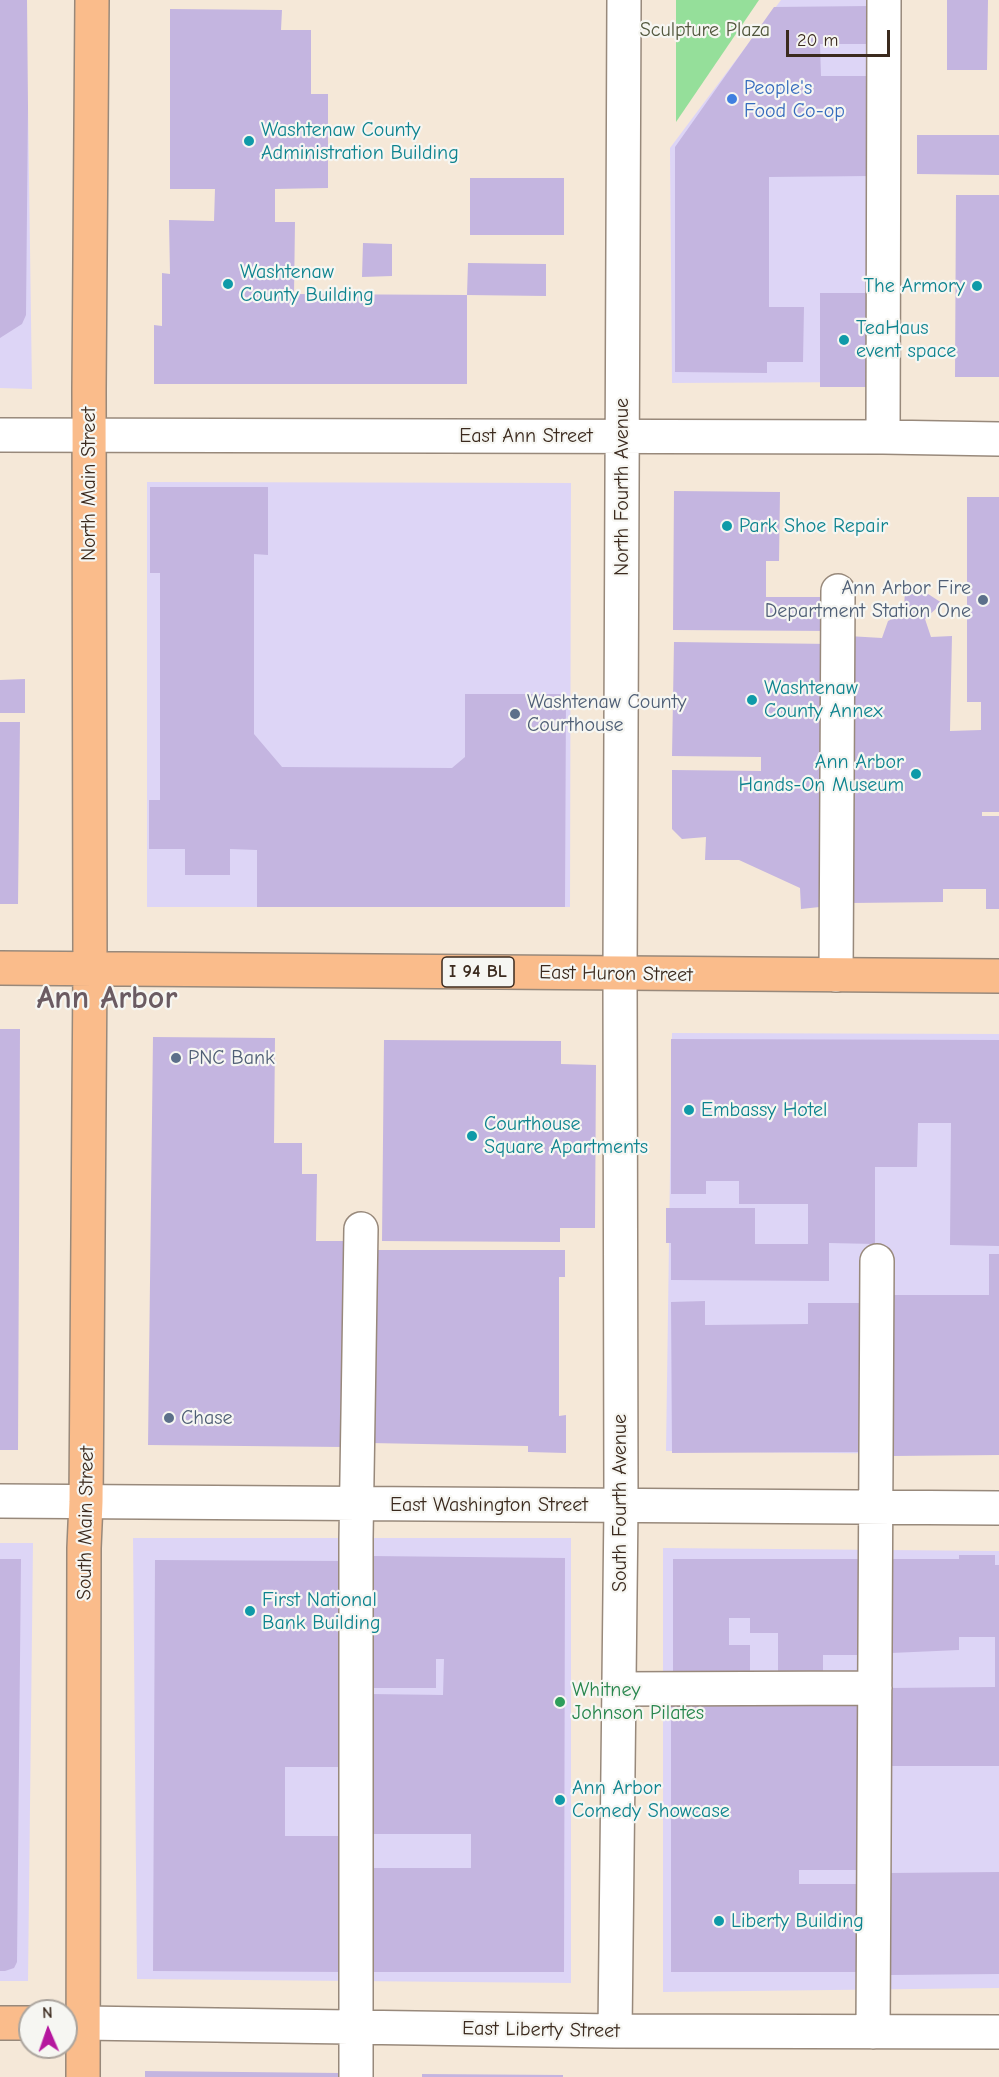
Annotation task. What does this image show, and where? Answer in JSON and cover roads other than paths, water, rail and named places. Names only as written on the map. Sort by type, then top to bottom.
[{"type":"main road","name":"North Main Street","points":[[90,969],[89,435],[92,0]]},
{"type":"main road","name":"I 94 BL","points":[[0,968],[90,969]]},
{"type":"main road","name":"East Huron Street","points":[[90,969],[999,976]]},
{"type":"main road","name":"South Main Street","points":[[75,1999],[86,1502],[90,969]]},
{"type":"main road","points":[[0,2023],[18,2023]]},
{"type":"main road","name":"South Main Street","points":[[78,2047],[83,2077]]},
{"type":"street","name":"North Fourth Avenue","points":[[620,974],[624,0]]},
{"type":"street","points":[[883,437],[884,0]]},
{"type":"street","name":"East Ann Street","points":[[0,435],[999,439]]},
{"type":"street","points":[[836,975],[838,591]]},
{"type":"street","name":"South Fourth Avenue","points":[[615,2031],[621,1506],[620,974]]},
{"type":"street","points":[[356,2077],[356,1503],[361,1229]]},
{"type":"street","points":[[873,2032],[877,1261]]},
{"type":"street","name":"East Washington Street","points":[[0,1501],[999,1508]]},
{"type":"street","points":[[619,1689],[875,1688]]},
{"type":"street","name":"East Liberty Street","points":[[78,2023],[615,2031],[999,2032]]},
{"type":"place","name":"People's Food Co-op","points":[[732,99]]},
{"type":"place","name":"Washtenaw County Administration Building","points":[[249,141]]},
{"type":"place","name":"Washtenaw County Building","points":[[228,284]]},
{"type":"place","name":"The Armory","points":[[977,286]]},
{"type":"place","name":"TeaHaus event space","points":[[844,340]]},
{"type":"place","name":"Park Shoe Repair","points":[[727,526]]},
{"type":"place","name":"Ann Arbor Fire Department Station One","points":[[983,600]]},
{"type":"place","name":"Washtenaw County Annex","points":[[752,700]]},
{"type":"place","name":"Washtenaw County Courthouse","points":[[515,714]]},
{"type":"place","name":"Ann Arbor Hands-On Museum","points":[[916,774]]},
{"type":"place","name":"PNC Bank","points":[[176,1058]]},
{"type":"place","name":"Embassy Hotel","points":[[689,1110]]},
{"type":"place","name":"Courthouse Square Apartments","points":[[472,1136]]},
{"type":"place","name":"Chase","points":[[169,1418]]},
{"type":"place","name":"First National Bank Building","points":[[250,1611]]},
{"type":"place","name":"Whitney Johnson Pilates","points":[[560,1702]]},
{"type":"place","name":"Ann Arbor Comedy Showcase","points":[[560,1800]]},
{"type":"place","name":"Liberty Building","points":[[719,1921]]},
{"type":"district","name":"Ann Arbor","points":[[107,999]]},
{"type":"park label","name":"Sculpture Plaza","points":[[705,30]]}]
